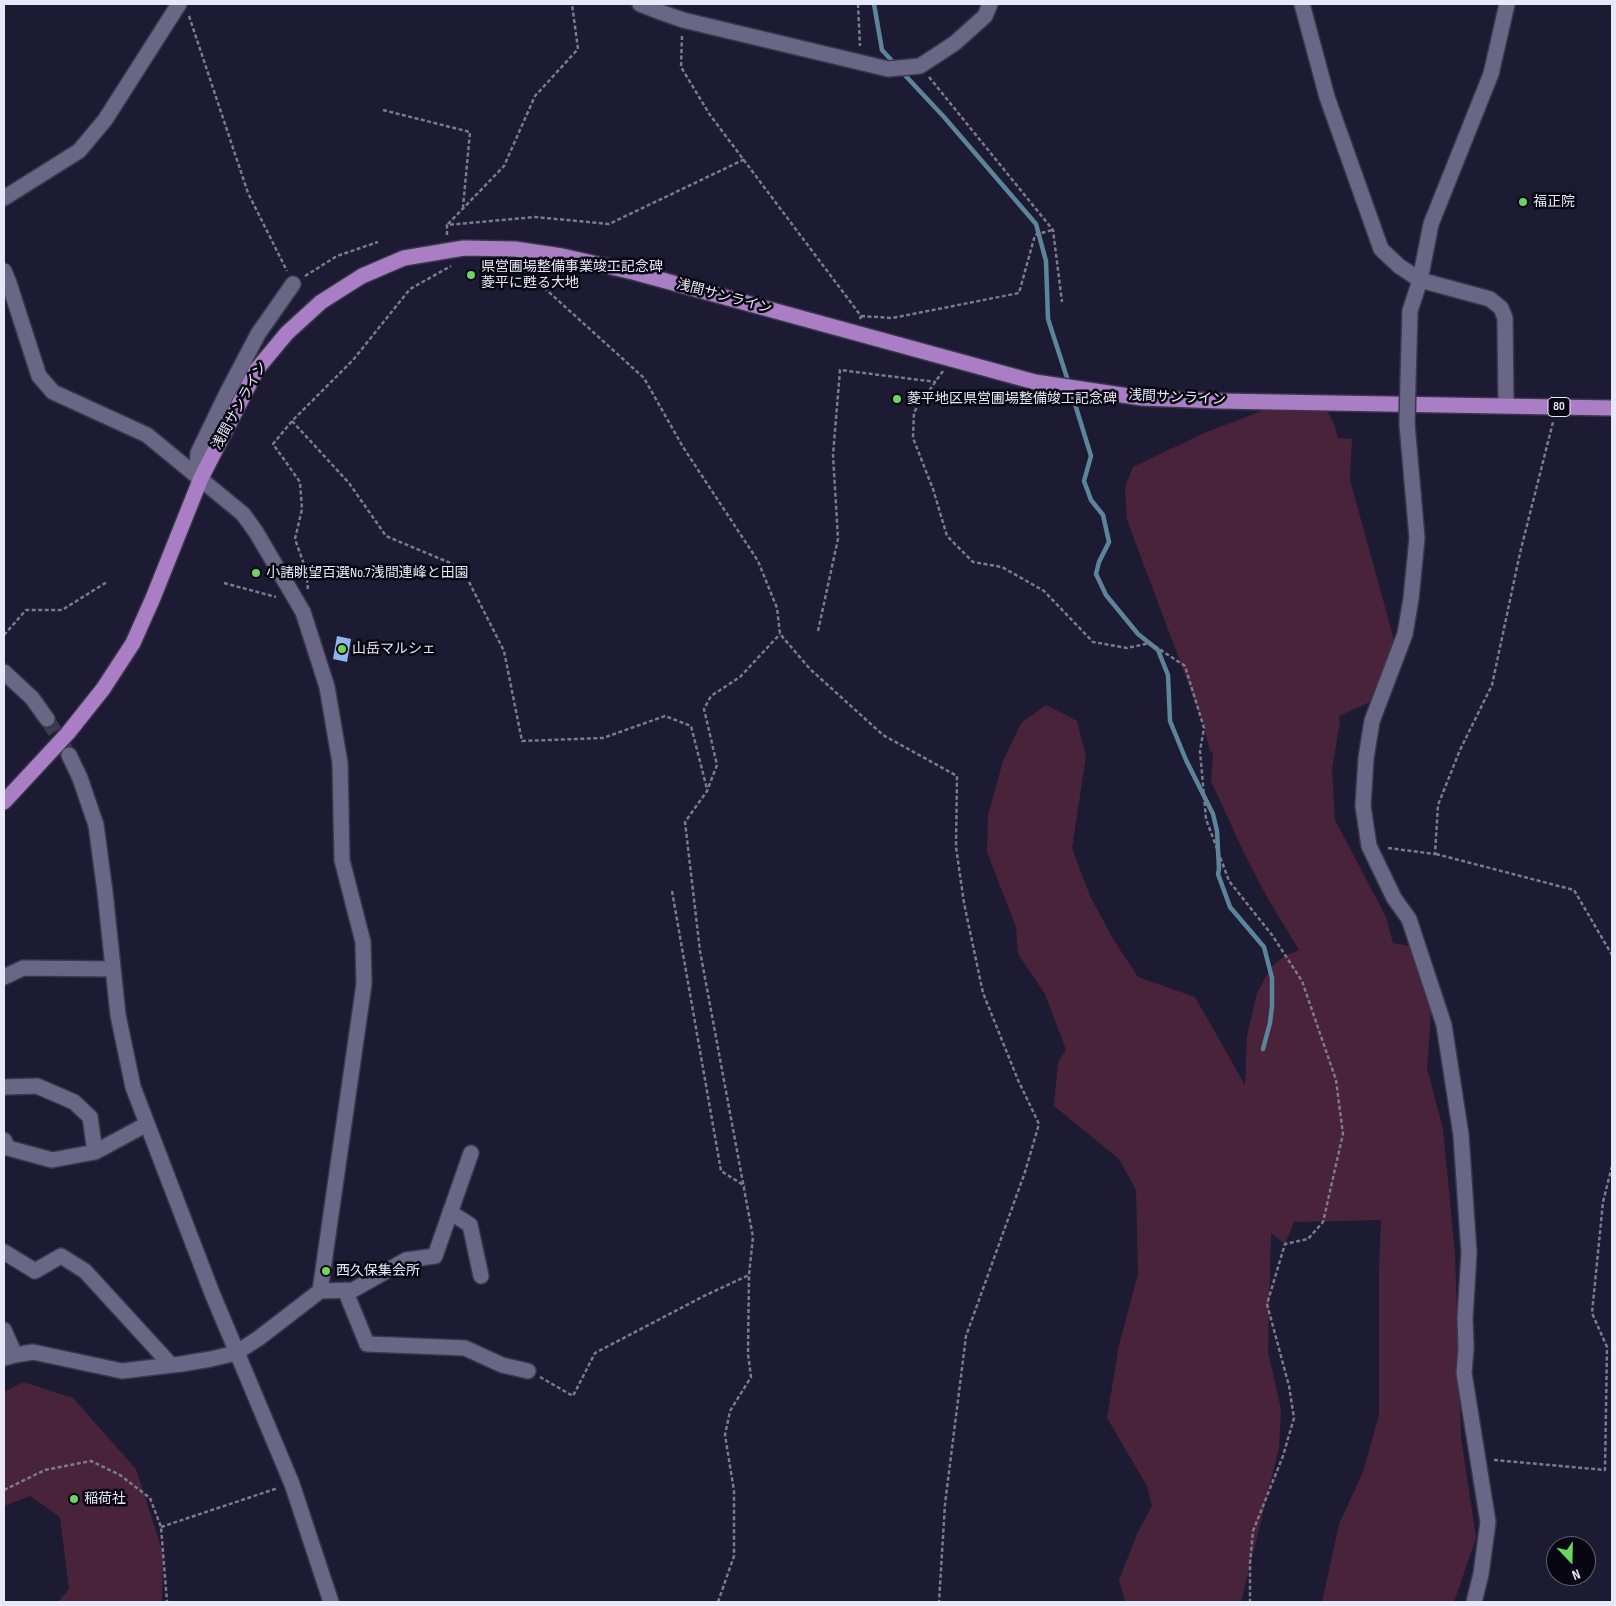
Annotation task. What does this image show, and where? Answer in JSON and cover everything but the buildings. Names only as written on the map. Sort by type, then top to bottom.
[{"type":"main road","name":"浅間サンライン","points":[[4,802],[68,733],[103,689],[132,643],[153,598],[199,476],[257,369],[287,333],[321,302],[362,276],[404,258],[464,248],[515,249],[562,256],[633,272],[1035,382],[1142,398],[1612,408]]},
{"type":"street","points":[[640,4],[683,20],[888,69],[920,66],[955,43],[985,16],[990,4]]},
{"type":"street","points":[[1302,4],[1327,97],[1381,249],[1399,266],[1420,280],[1490,299],[1501,308],[1505,318],[1506,406]]},
{"type":"street","points":[[1474,1602],[1481,1574],[1488,1522],[1464,1373],[1468,1253],[1461,1135],[1444,1026],[1409,919],[1394,898],[1369,846],[1363,806],[1366,758],[1372,721],[1406,634],[1417,538],[1407,424],[1410,311],[1420,280],[1431,224],[1492,74],[1507,4]]},
{"type":"street","points":[[4,198],[79,151],[105,120],[183,8]]},
{"type":"street","points":[[4,271],[39,376],[53,392],[147,435],[243,514],[256,532],[299,607],[327,687],[340,763],[342,860],[363,942],[364,984],[320,1291]]},
{"type":"street","points":[[199,476],[198,453],[226,394],[258,334],[293,284]]},
{"type":"street","points":[[4,672],[32,698],[47,720]]},
{"type":"street","points":[[69,755],[80,778],[96,824],[106,892],[118,1015],[133,1087],[236,1353],[292,1484],[331,1602]]},
{"type":"street","points":[[4,977],[23,968],[113,969]]},
{"type":"street","points":[[4,1087],[37,1086],[74,1102],[90,1118],[95,1152]]},
{"type":"street","points":[[4,1140],[8,1148],[52,1160],[95,1152],[147,1124]]},
{"type":"street","points":[[4,1330],[10,1356],[32,1352],[122,1371],[211,1359],[236,1353],[259,1338],[320,1291],[353,1290],[406,1260],[435,1256],[471,1154]]},
{"type":"street","points":[[450,1212],[470,1225],[481,1276]]},
{"type":"street","points":[[4,1252],[36,1271],[61,1256],[85,1271],[171,1365]]},
{"type":"street","points":[[345,1290],[367,1344],[465,1348],[502,1365],[528,1371]]},
{"type":"path","points":[[448,250],[447,225],[504,166],[535,96],[578,50],[572,4]]},
{"type":"path","points":[[858,4],[861,63]]},
{"type":"path","points":[[183,8],[248,193],[293,284],[337,256],[378,242]]},
{"type":"path","points":[[683,20],[681,67],[710,116],[745,159],[861,316],[892,318],[1019,293],[1034,235],[1053,230]]},
{"type":"path","points":[[920,66],[1053,230],[1062,302]]},
{"type":"path","points":[[383,110],[470,132],[463,209]]},
{"type":"path","points":[[447,225],[535,217],[609,224],[745,159]]},
{"type":"path","points":[[502,249],[644,378],[683,447],[758,561],[777,608],[780,634],[810,669],[884,735],[957,776],[956,847],[964,903],[983,993],[1018,1080],[1039,1124],[1025,1172],[966,1336],[945,1504],[939,1602]]},
{"type":"path","points":[[224,583],[310,610],[306,570],[295,539],[302,509],[300,482],[273,444],[292,421],[353,360],[410,289],[458,262]]},
{"type":"path","points":[[952,360],[914,412],[913,438],[933,489],[947,536],[973,562],[1002,567],[1044,591],[1093,642],[1127,648],[1150,643],[1185,666],[1204,728],[1200,751],[1206,819],[1229,881],[1272,935],[1302,982],[1336,1080],[1344,1134],[1323,1222],[1308,1238],[1285,1244],[1267,1304],[1288,1386],[1294,1418],[1284,1456],[1253,1531],[1250,1564],[1250,1602]]},
{"type":"path","points":[[818,631],[838,539],[833,455],[840,370],[936,382]]},
{"type":"path","points":[[1435,854],[1438,805],[1460,750],[1492,685],[1520,553],[1557,407]]},
{"type":"path","points":[[292,421],[348,484],[386,536],[462,568],[504,651],[522,741],[603,738],[665,716],[691,726],[707,791]]},
{"type":"path","points":[[4,635],[26,610],[62,610],[107,582]]},
{"type":"path","points":[[718,1602],[734,1556],[734,1491],[725,1435],[730,1411],[751,1377],[748,1354],[749,1275],[753,1237],[700,950],[685,822],[707,791],[717,765],[704,708],[712,696],[740,677],[780,634]]},
{"type":"path","points":[[1369,846],[1435,854],[1574,890],[1612,955]]},
{"type":"path","points":[[672,891],[721,1171],[744,1186]]},
{"type":"path","points":[[1478,1459],[1605,1470],[1607,1347],[1592,1313],[1603,1202],[1612,1166]]},
{"type":"path","points":[[528,1371],[573,1396],[595,1353],[704,1296],[749,1275]]},
{"type":"path","points":[[4,1490],[45,1470],[91,1461],[120,1475],[150,1498],[161,1527],[167,1602]]},
{"type":"path","points":[[161,1527],[292,1484]]},
{"type":"shaded area","points":[[1279,404],[1324,404],[1334,424],[1338,438],[1352,439],[1350,480],[1393,636],[1396,676],[1383,696],[1339,716],[1340,722],[1332,769],[1335,820],[1386,917],[1393,943],[1416,947],[1433,989],[1427,1068],[1443,1129],[1455,1253],[1461,1437],[1476,1538],[1454,1602],[1322,1602],[1339,1524],[1363,1472],[1379,1415],[1381,1220],[1294,1222],[1285,1244],[1271,1233],[1268,1352],[1281,1409],[1279,1448],[1241,1602],[1125,1602],[1119,1580],[1137,1534],[1152,1506],[1147,1486],[1107,1418],[1119,1345],[1138,1274],[1136,1190],[1119,1159],[1054,1106],[1058,1062],[1066,1050],[1045,994],[1018,954],[1016,927],[987,852],[988,815],[1003,761],[1021,723],[1046,705],[1077,721],[1086,756],[1072,848],[1090,896],[1113,939],[1138,977],[1195,997],[1245,1085],[1247,1036],[1257,993],[1271,967],[1285,956],[1299,950],[1268,899],[1244,853],[1211,781],[1213,752],[1210,751],[1202,720],[1127,520],[1125,487],[1133,467],[1202,434]]},
{"type":"shaded area","points":[[23,1382],[73,1398],[136,1469],[163,1553],[162,1602],[58,1602],[69,1589],[60,1517],[30,1496],[4,1506],[4,1392]]},
{"type":"waterway","points":[[874,4],[882,50],[895,64]]},
{"type":"waterway","points":[[902,72],[944,117],[1036,224],[1046,261],[1048,319],[1069,384]]},
{"type":"waterway","points":[[1071,391],[1091,456],[1084,481],[1091,500],[1103,515],[1109,542],[1099,562],[1096,574],[1106,595],[1138,634],[1158,650],[1168,675],[1170,721],[1186,760],[1213,814],[1217,831],[1218,874],[1230,907],[1264,947],[1272,978],[1272,1006],[1270,1023],[1263,1049]]},
{"type":"tunnel","points":[[47,719],[67,752]]},
{"type":"place","name":"福正院","points":[[1523,202]]},
{"type":"place","name":"県営圃場整備事業竣工記念碑 菱平に甦る大地","points":[[471,275]]},
{"type":"place","name":"菱平地区県営圃場整備竣工記念碑","points":[[897,399]]},
{"type":"place","name":"小諸眺望百選No.7浅間連峰と田園","points":[[256,573]]},
{"type":"place","name":"山岳マルシェ","points":[[342,649]]},
{"type":"place","name":"西久保集会所","points":[[326,1271]]},
{"type":"place","name":"稲荷社","points":[[74,1499]]}]
